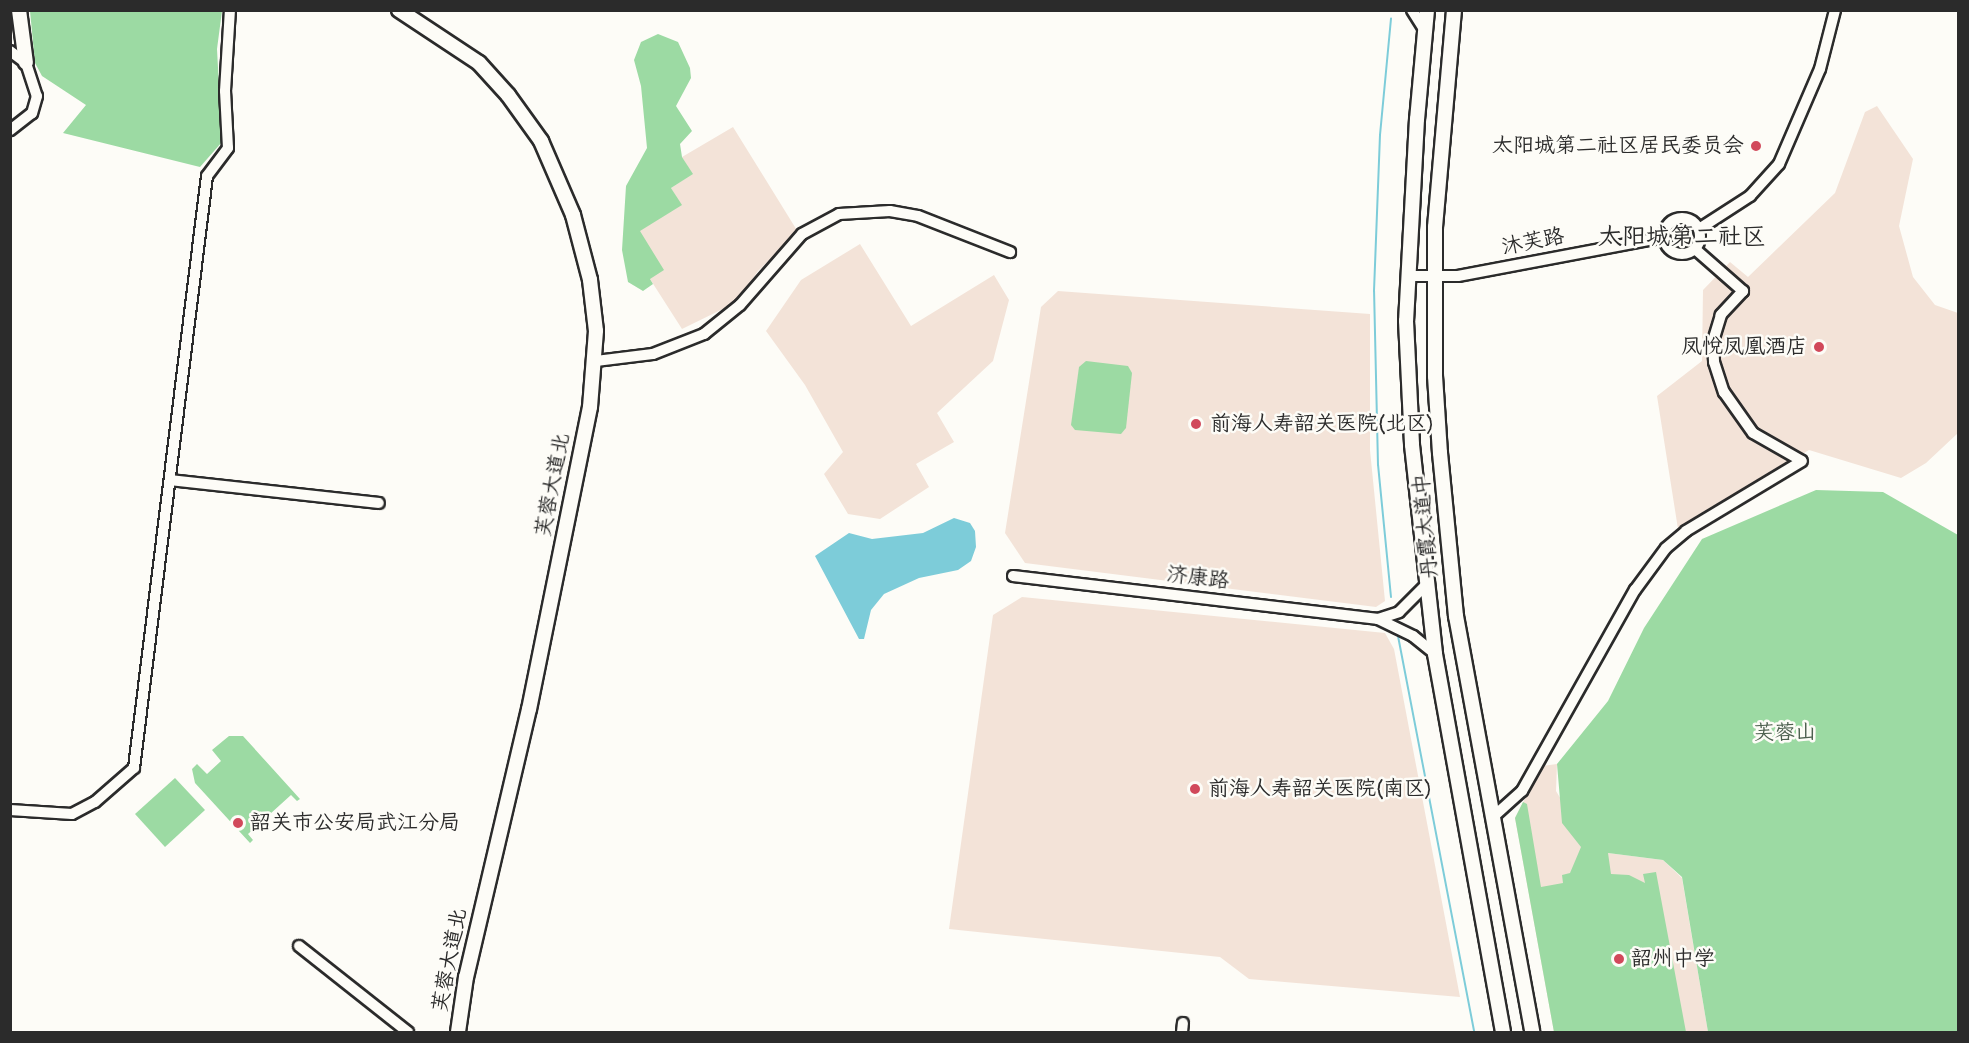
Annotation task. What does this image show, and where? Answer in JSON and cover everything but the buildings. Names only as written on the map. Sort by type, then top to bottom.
[{"type":"main road","points":[[19,10],[26,63]]},
{"type":"main road","name":"芙蓉大道北","points":[[399,10],[479,63],[508,95],[541,141],[562,184],[585,255],[594,304],[596,361],[532,698],[466,977],[458,1032]]},
{"type":"main road","name":"丹霞大道中","points":[[1427,10],[1408,276],[1407,378],[1425,586],[1435,654],[1503,1032]]},
{"type":"main road","name":"丹霞大道中","points":[[1454,10],[1438,173],[1435,277],[1436,376],[1451,567],[1532,1032]]},
{"type":"street","points":[[10,810],[72,814],[95,802],[134,768],[207,176],[228,148],[225,92],[230,10]]},
{"type":"street","points":[[1412,10],[1425,31]]},
{"type":"street","points":[[1699,229],[1750,196],[1779,164],[1820,69],[1835,10]]},
{"type":"street","points":[[10,51],[26,63],[34,82],[35,106],[32,113],[10,130]]},
{"type":"street","points":[[596,361],[653,354],[704,334],[740,304],[763,274],[802,234],[839,214],[890,211],[918,216],[1010,252]]},
{"type":"street","points":[[1681,218],[1692,220],[1699,229],[1700,240],[1695,249],[1684,254],[1673,251],[1664,237],[1671,222],[1681,218]]},
{"type":"street","name":"沐芙路","points":[[1408,276],[1458,276],[1664,237]]},
{"type":"street","points":[[1493,816],[1518,796],[1635,590],[1666,548],[1686,531],[1802,461],[1753,434],[1724,392],[1714,362],[1713,342],[1721,315],[1743,291],[1695,249]]},
{"type":"street","points":[[170,480],[379,503]]},
{"type":"street","name":"济康路","points":[[1013,576],[1378,619],[1413,636],[1435,654]]},
{"type":"street","points":[[1378,619],[1399,612],[1425,586]]},
{"type":"street","points":[[298,946],[408,1032]]},
{"type":"shaded area","points":[[1877,106],[1913,159],[1899,226],[1913,277],[1935,305],[1958,313],[1958,433],[1926,463],[1901,478],[1809,450],[1678,529],[1657,396],[1702,361],[1703,290],[1730,262],[1748,277],[1835,193],[1865,112]]},
{"type":"shaded area","points":[[733,127],[798,232],[758,271],[737,302],[682,329],[650,279],[639,231],[681,205],[671,188],[692,174],[682,157]]},
{"type":"shaded area","points":[[860,244],[911,326],[994,275],[1009,300],[993,361],[937,413],[954,442],[916,464],[929,487],[880,519],[848,514],[824,474],[843,452],[805,385],[766,331],[801,280]]},
{"type":"shaded area","name":"前海人寿韶关医院(北区)","points":[[1058,291],[1370,314],[1370,450],[1385,601],[1376,607],[1025,563],[1005,533],[1041,307]]},
{"type":"shaded area","name":"前海人寿韶关医院(南区)","points":[[1022,597],[1385,633],[1394,649],[1460,997],[1249,979],[1220,957],[949,929],[993,615]]},
{"type":"shaded area","name":"韶州中学","points":[[1557,764],[1556,791],[1592,851],[1663,860],[1682,878],[1708,1032],[1554,1032],[1515,818],[1542,766]]},
{"type":"green space","points":[[30,11],[222,11],[217,49],[222,142],[200,167],[63,133],[86,105],[42,76],[35,63]]},
{"type":"green space","points":[[658,34],[678,42],[690,68],[691,78],[676,106],[692,131],[680,144],[682,157],[693,174],[671,188],[682,205],[640,231],[664,270],[650,279],[653,284],[643,291],[628,282],[622,250],[626,186],[647,148],[641,86],[634,60],[641,42]]},
{"type":"green space","points":[[1086,361],[1128,366],[1132,373],[1126,428],[1121,434],[1075,430],[1071,425],[1079,367]]},
{"type":"green space","name":"芙蓉山","points":[[1816,490],[1883,492],[1958,535],[1958,1032],[1708,1032],[1682,877],[1663,860],[1608,853],[1611,874],[1629,875],[1645,883],[1643,874],[1656,872],[1686,1032],[1554,1032],[1515,818],[1523,802],[1527,804],[1541,887],[1563,883],[1562,875],[1570,873],[1581,847],[1562,823],[1557,764],[1608,701],[1644,628],[1702,539]]},
{"type":"green space","points":[[229,736],[243,736],[300,799],[297,801],[291,795],[248,834],[253,840],[250,843],[195,783],[192,769],[197,764],[207,774],[221,761],[212,750]]},
{"type":"green space","points":[[175,778],[205,810],[165,847],[135,814]]},
{"type":"water","points":[[954,518],[970,523],[975,531],[976,547],[971,561],[958,570],[919,578],[884,594],[871,610],[864,639],[859,639],[815,556],[849,533],[872,539],[923,533]]},
{"type":"waterway","points":[[1391,19],[1380,135],[1374,291],[1378,465],[1391,597]]},
{"type":"waterway","points":[[1398,636],[1474,1032]]},
{"type":"place","name":"太阳城第二社区居民委员会","points":[[1756,146]]},
{"type":"place","name":"凤悦凤凰酒店","points":[[1819,347]]},
{"type":"place","name":"前海人寿韶关医院(北区)","points":[[1196,424]]},
{"type":"place","name":"前海人寿韶关医院(南区)","points":[[1195,789]]},
{"type":"place","name":"韶关市公安局武江分局","points":[[238,823]]},
{"type":"place","name":"韶州中学","points":[[1619,959]]},
{"type":"district","name":"太阳城第二社区","points":[[1682,237]]}]
